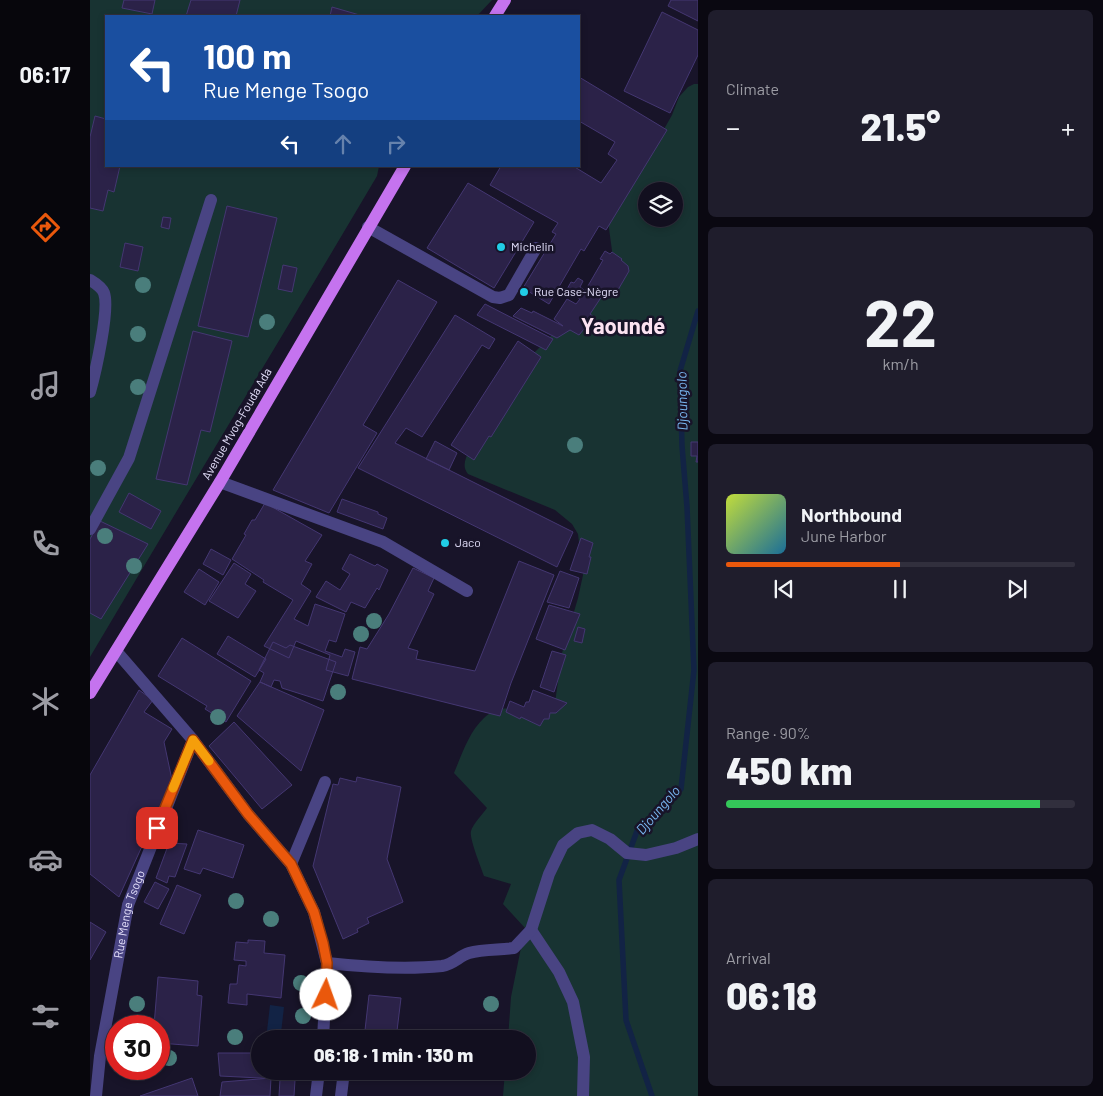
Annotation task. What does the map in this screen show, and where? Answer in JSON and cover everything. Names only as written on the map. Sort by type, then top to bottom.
[{"type":"main road","points":[[496,15],[505,0]]},
{"type":"main road","name":"Avenue Mvog-Fouda Ada","points":[[90,693],[220,482],[404,167]]},
{"type":"street","points":[[90,530],[129,458],[211,200]]},
{"type":"street","points":[[368,227],[493,297],[500,298],[509,295],[536,248]]},
{"type":"street","points":[[90,280],[103,291],[106,304],[95,376],[90,392]]},
{"type":"street","points":[[220,482],[383,542],[467,591]]},
{"type":"street","points":[[116,651],[193,740],[248,814],[291,864],[314,912],[327,963],[323,1030]]},
{"type":"street","name":"Rue Menge Tsogo","points":[[96,1096],[100,1056],[128,906],[193,740]]},
{"type":"street","points":[[291,864],[325,782]]},
{"type":"street","points":[[327,963],[387,967],[443,966],[454,962],[466,954],[477,951],[514,948],[532,930],[549,874],[563,845],[578,832],[592,830],[610,839],[626,853],[646,855],[676,848],[698,839]]},
{"type":"street","points":[[532,930],[559,972],[572,1002],[584,1057],[583,1096]]},
{"type":"street","points":[[316,1096],[318,1080]]},
{"type":"street","points":[[341,1096],[343,1080]]},
{"type":"green space","points":[[90,0],[492,0],[478,15],[105,15],[105,167],[379,167],[377,176],[90,657]]},
{"type":"green space","points":[[698,84],[698,1096],[503,1096],[504,1080],[536,1080],[536,1030],[509,1030],[511,997],[525,928],[503,904],[511,884],[484,876],[473,846],[471,831],[487,808],[454,773],[474,730],[484,718],[495,711],[505,708],[539,718],[546,716],[554,710],[562,653],[583,575],[578,534],[572,524],[555,510],[468,474],[465,468],[466,457],[534,353],[562,325],[613,258],[608,221],[659,138],[672,115],[679,97],[688,87]]},
{"type":"water","points":[[270,1005],[284,1007],[281,1030],[267,1030]]},
{"type":"building","points":[[124,0],[155,0],[152,14],[122,8]]},
{"type":"building","points":[[191,0],[240,0],[236,15],[186,15]]},
{"type":"building","points":[[671,0],[698,0],[698,21],[668,6]]},
{"type":"building","points":[[332,7],[360,15],[330,15]]},
{"type":"building","points":[[662,12],[698,30],[698,55],[670,113],[624,91]]},
{"type":"building","points":[[580,78],[667,130],[606,230],[599,226],[584,251],[581,249],[549,304],[523,288],[556,234],[552,232],[558,223],[490,185],[500,167],[575,167],[601,183],[617,160],[608,154],[615,142],[580,122]]},
{"type":"building","points":[[95,116],[105,119],[105,167],[120,167],[114,192],[108,190],[103,211],[90,208],[90,137]]},
{"type":"building","points":[[468,183],[534,222],[494,288],[427,248]]},
{"type":"building","points":[[227,206],[277,218],[248,337],[198,326]]},
{"type":"building","points":[[163,217],[171,218],[169,229],[161,227]]},
{"type":"building","points":[[125,243],[143,247],[138,271],[120,267]]},
{"type":"building","points":[[605,251],[610,254],[612,252],[622,259],[628,266],[629,271],[615,295],[606,290],[590,314],[594,317],[579,335],[570,330],[557,338],[513,316],[521,308],[532,313],[533,311],[563,326],[554,319],[567,299],[576,304],[580,299],[566,291],[571,282],[574,283],[578,278],[583,281],[580,287],[585,291],[603,260],[600,259]]},
{"type":"building","points":[[283,265],[297,268],[292,292],[278,289]]},
{"type":"building","points":[[398,280],[437,302],[363,425],[377,433],[329,513],[273,490]]},
{"type":"building","points":[[485,304],[553,339],[546,350],[477,315]]},
{"type":"building","points":[[455,315],[495,339],[489,349],[482,345],[422,437],[406,428],[395,443],[573,532],[557,567],[358,468]]},
{"type":"building","points":[[193,331],[232,341],[210,432],[201,430],[187,485],[156,479]]},
{"type":"building","points":[[518,341],[541,357],[491,437],[489,436],[474,460],[451,445]]},
{"type":"building","points":[[435,441],[457,453],[449,470],[426,459]]},
{"type":"building","points":[[691,442],[698,442],[698,462],[696,462],[697,456],[691,456]]},
{"type":"building","points":[[129,493],[161,511],[151,529],[119,512]]},
{"type":"building","points":[[342,499],[378,512],[378,514],[387,518],[383,529],[337,512]]},
{"type":"building","points":[[265,503],[322,535],[305,561],[312,564],[301,584],[311,591],[294,619],[308,626],[315,604],[345,614],[336,642],[329,640],[325,651],[342,657],[345,649],[355,652],[348,676],[326,670],[330,655],[296,641],[289,658],[264,646],[293,600],[263,582],[264,580],[232,559],[246,535],[244,534],[252,520],[255,520]]},
{"type":"building","points":[[100,521],[148,544],[101,619],[90,613],[90,539]]},
{"type":"building","points":[[581,538],[593,543],[587,574],[570,570]]},
{"type":"building","points":[[211,549],[231,560],[223,575],[203,564]]},
{"type":"building","points":[[350,554],[388,570],[379,590],[377,588],[365,608],[351,602],[346,612],[316,597],[326,581],[340,590],[350,574],[342,569]]},
{"type":"building","points":[[519,561],[554,575],[511,683],[500,716],[352,679],[360,647],[367,649],[389,614],[413,568],[434,578],[428,591],[434,594],[408,648],[418,651],[416,659],[475,671]]},
{"type":"building","points":[[234,563],[251,574],[245,584],[256,591],[238,618],[209,601]]},
{"type":"building","points":[[199,569],[219,582],[205,605],[184,592]]},
{"type":"building","points":[[560,571],[579,578],[569,608],[547,602]]},
{"type":"building","points":[[549,605],[580,614],[565,650],[536,639]]},
{"type":"building","points":[[578,627],[585,629],[582,643],[574,641]]},
{"type":"building","points":[[228,636],[266,659],[255,677],[217,654]]},
{"type":"building","points":[[182,638],[251,681],[226,722],[205,709],[207,706],[158,676]]},
{"type":"building","points":[[273,642],[286,648],[290,645],[336,662],[323,701],[282,688],[280,681],[274,680],[271,687],[260,682],[264,673],[259,670]]},
{"type":"building","points":[[552,651],[566,655],[554,692],[540,687]]},
{"type":"building","points":[[260,682],[324,710],[301,771],[237,716]]},
{"type":"building","points":[[139,690],[153,700],[144,712],[172,729],[164,742],[172,780],[119,897],[90,874],[90,775]]},
{"type":"building","points":[[533,690],[567,703],[556,713],[550,713],[549,719],[544,719],[540,726],[506,712],[510,701],[524,707],[526,702],[529,702]]},
{"type":"building","points":[[234,722],[292,785],[262,809],[209,746]]},
{"type":"building","points":[[357,777],[401,787],[387,859],[403,902],[367,918],[369,923],[357,929],[358,932],[343,939],[313,866],[333,784],[338,785],[340,778],[356,782]]},
{"type":"building","points":[[198,830],[244,845],[233,878],[203,868],[200,874],[184,869]]},
{"type":"building","points":[[169,843],[187,844],[175,877],[169,876],[167,883],[156,878]]},
{"type":"building","points":[[155,882],[169,889],[158,909],[144,902]]},
{"type":"building","points":[[177,885],[201,895],[184,934],[160,924]]},
{"type":"building","points":[[90,922],[106,932],[90,960]]},
{"type":"building","points":[[248,940],[265,941],[264,953],[285,955],[281,998],[247,994],[247,1005],[228,1003],[230,984],[237,984],[239,965],[246,966],[246,961],[234,960],[236,942],[248,943]]},
{"type":"building","points":[[158,977],[198,981],[197,995],[202,996],[198,1046],[170,1044],[170,1015],[155,1015]]},
{"type":"building","points":[[369,995],[401,998],[397,1030],[365,1030]]},
{"type":"building","points":[[218,1053],[251,1053],[251,1078],[220,1076]]},
{"type":"building","points":[[192,1078],[198,1096],[140,1096]]},
{"type":"building","points":[[271,1080],[270,1096],[220,1096],[222,1082]]},
{"type":"building","points":[[280,1080],[295,1080],[294,1096],[279,1096]]},
{"type":"waterway","name":"Djoungolo","points":[[652,1096],[626,1020],[619,880],[637,831],[681,789],[694,670],[687,507],[682,446],[680,371],[698,311]]},
{"type":"slow traffic","points":[[173,788],[193,740],[209,761]]},
{"type":"place","name":"Michelin","points":[[501,247]]},
{"type":"place","name":"Rue Case-Nègre","points":[[524,292]]},
{"type":"place","name":"Jaco","points":[[445,543]]},
{"type":"district","name":"Yaoundé","points":[[623,326]]},
{"type":"route","points":[[157,828],[193,740],[248,814],[291,864],[314,912],[323,943],[327,963],[326,995]]}]
